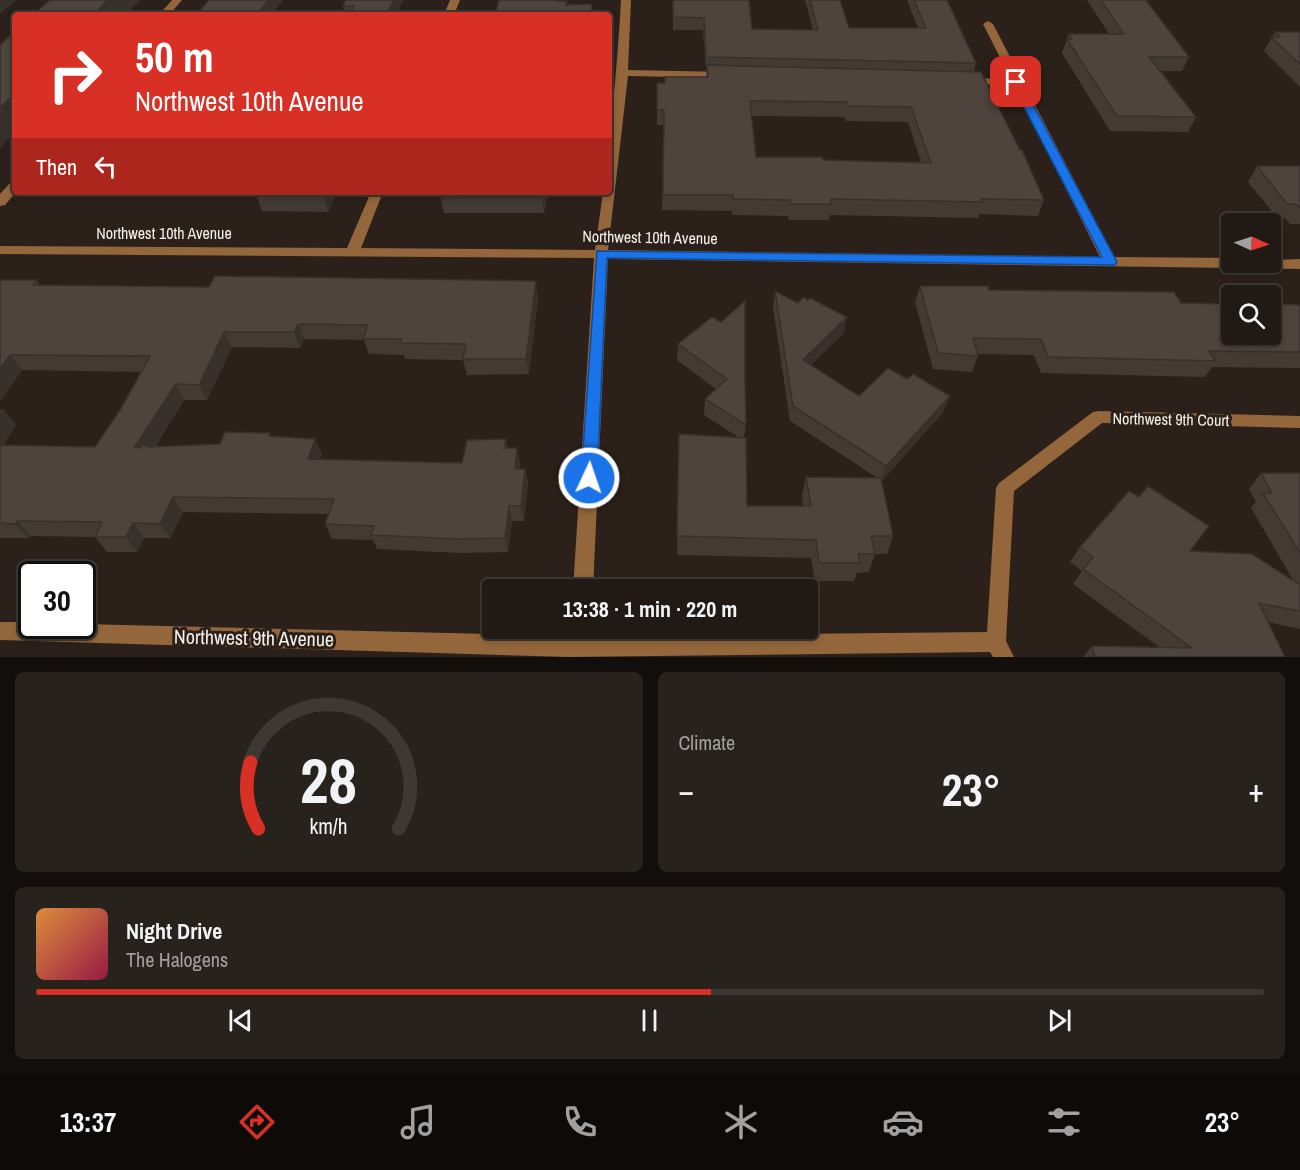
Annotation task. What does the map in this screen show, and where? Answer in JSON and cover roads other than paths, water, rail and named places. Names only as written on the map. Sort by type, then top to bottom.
[{"type":"street","points":[[167,12],[177,0]]},
{"type":"street","points":[[612,166],[623,73],[626,0]]},
{"type":"street","points":[[988,24],[1110,262]]},
{"type":"street","points":[[623,73],[742,76]]},
{"type":"street","points":[[957,80],[1016,82]]},
{"type":"street","points":[[0,202],[12,188]]},
{"type":"street","points":[[352,252],[376,195]]},
{"type":"street","points":[[584,579],[601,254],[608,195]]},
{"type":"street","name":"Northwest 10th Avenue","points":[[0,250],[601,254],[1300,264]]},
{"type":"street","name":"Northwest 9th Court","points":[[1000,650],[1005,488],[1099,417],[1300,422]]},
{"type":"street","name":"Northwest 9th Avenue","points":[[0,631],[580,644],[1000,650]]}]
